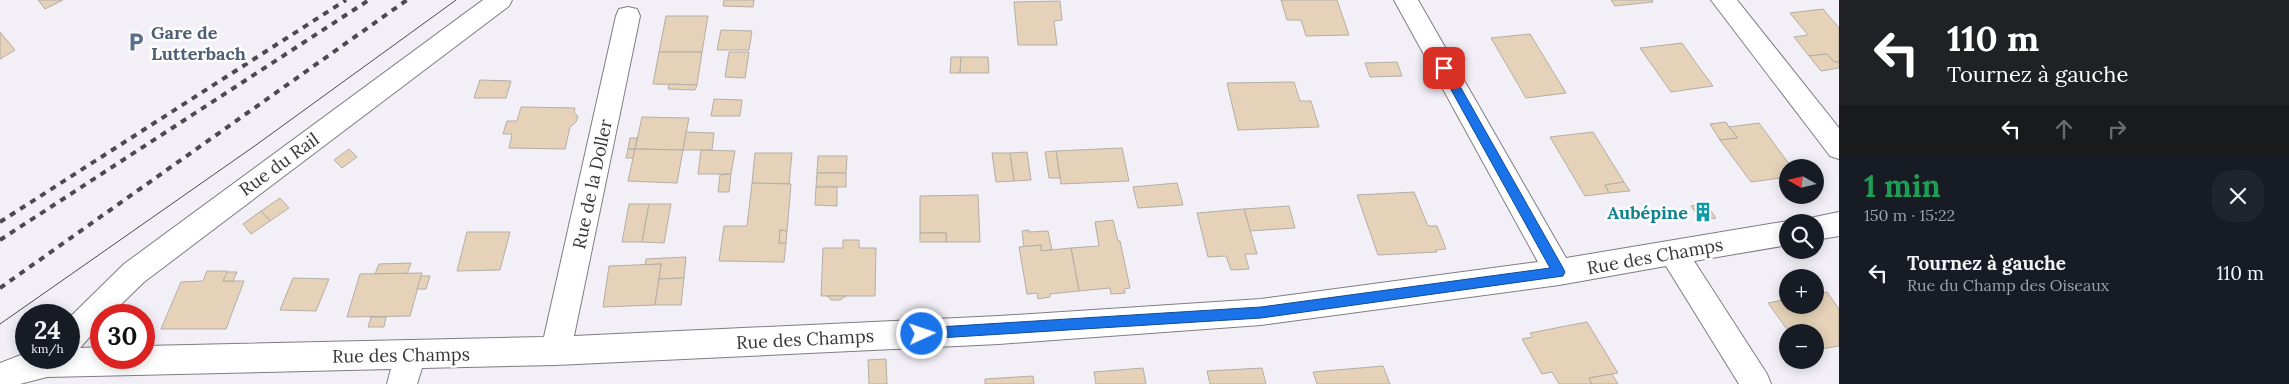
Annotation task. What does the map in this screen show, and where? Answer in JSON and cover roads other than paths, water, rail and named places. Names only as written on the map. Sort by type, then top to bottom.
[{"type":"street","name":"Rue du Rail","points":[[80,326],[94,310],[134,273],[500,0]]},
{"type":"street","points":[[1406,0],[1559,272]]},
{"type":"street","points":[[1723,0],[1839,148]]},
{"type":"street","name":"Rue de la Doller","points":[[556,351],[628,16]]},
{"type":"street","points":[[1824,226],[1839,224]]},
{"type":"street","name":"Rue des Champs","points":[[87,373],[411,355],[556,351],[999,330],[1261,312],[1559,272],[1779,235]]},
{"type":"street","points":[[1673,253],[1756,384]]},
{"type":"street","points":[[402,384],[411,355]]},
{"type":"street","name":"Rue des Champs","points":[[0,379],[16,369]]},
{"type":"tram line","points":[[0,324],[256,145],[456,0]]},
{"type":"railway","points":[[0,222],[346,0]]},
{"type":"railway","points":[[0,240],[369,0]]},
{"type":"railway","points":[[0,288],[407,0]]},
{"type":"place","name":"Gare de Lutterbach","points":[[136,42]]},
{"type":"place","name":"Aubépine","points":[[1703,212]]}]
